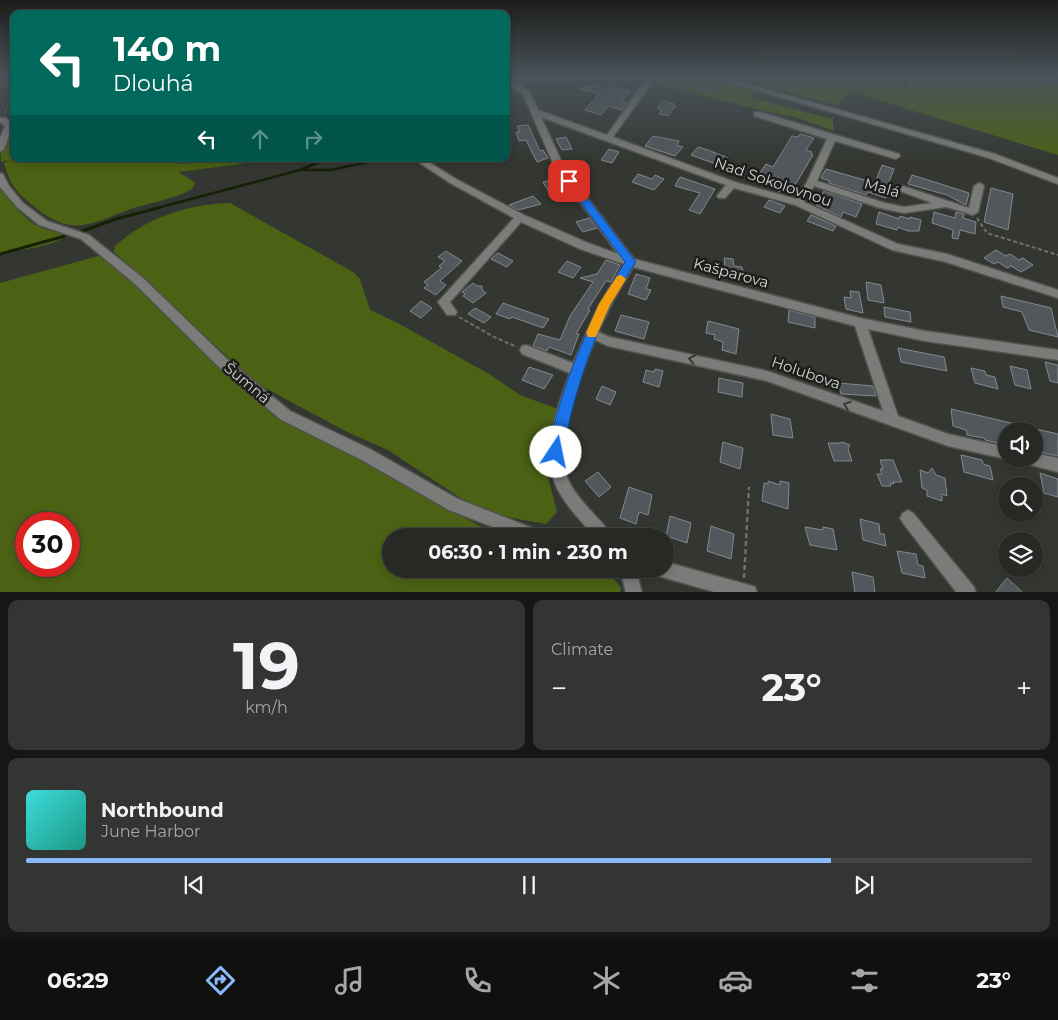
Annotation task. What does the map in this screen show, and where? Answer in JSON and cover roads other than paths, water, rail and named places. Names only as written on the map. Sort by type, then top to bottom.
[{"type":"street","points":[[533,106],[560,168],[630,262],[605,304],[577,370],[562,420],[555,462],[559,476],[569,494],[597,528]]},
{"type":"street","points":[[608,139],[632,106]]},
{"type":"street","points":[[816,106],[992,156],[1058,181]]},
{"type":"street","name":"Nad Sokolovnou","points":[[536,112],[732,184],[798,203],[896,247],[947,258],[1058,294]]},
{"type":"street","points":[[756,114],[896,156]]},
{"type":"street","points":[[0,149],[9,126],[3,120],[3,116]]},
{"type":"street","points":[[798,203],[812,182],[832,138]]},
{"type":"street","name":"Kašparova","points":[[423,162],[453,181],[520,217],[584,246],[630,262],[860,323],[925,336],[1058,355]]},
{"type":"street","name":"Šumná","points":[[0,176],[5,187],[20,205],[42,223],[85,237],[139,281],[223,363],[285,415],[365,454],[454,505],[514,528]]},
{"type":"street","name":"Malá","points":[[812,182],[884,206],[904,210],[946,204]]},
{"type":"street","points":[[722,196],[732,184]]},
{"type":"street","name":"Malá","points":[[903,189],[973,212],[979,186]]},
{"type":"street","points":[[451,312],[444,302],[520,217]]},
{"type":"street","points":[[860,323],[893,421]]},
{"type":"street","name":"Holubova","points":[[592,334],[608,341],[767,376],[948,440],[998,451]]},
{"type":"street","points":[[526,350],[577,370]]},
{"type":"street","points":[[1043,462],[1058,465]]},
{"type":"street","points":[[908,518],[968,592]]},
{"type":"street","points":[[674,573],[746,592]]},
{"type":"street","points":[[630,578],[634,592]]},
{"type":"waterway","points":[[6,120],[10,118]]},
{"type":"waterway","points":[[302,169],[319,162]]},
{"type":"waterway","points":[[153,209],[300,170],[331,170],[368,162]]},
{"type":"waterway","points":[[77,233],[116,219],[158,208]]},
{"type":"waterway","points":[[0,254],[65,236]]}]
